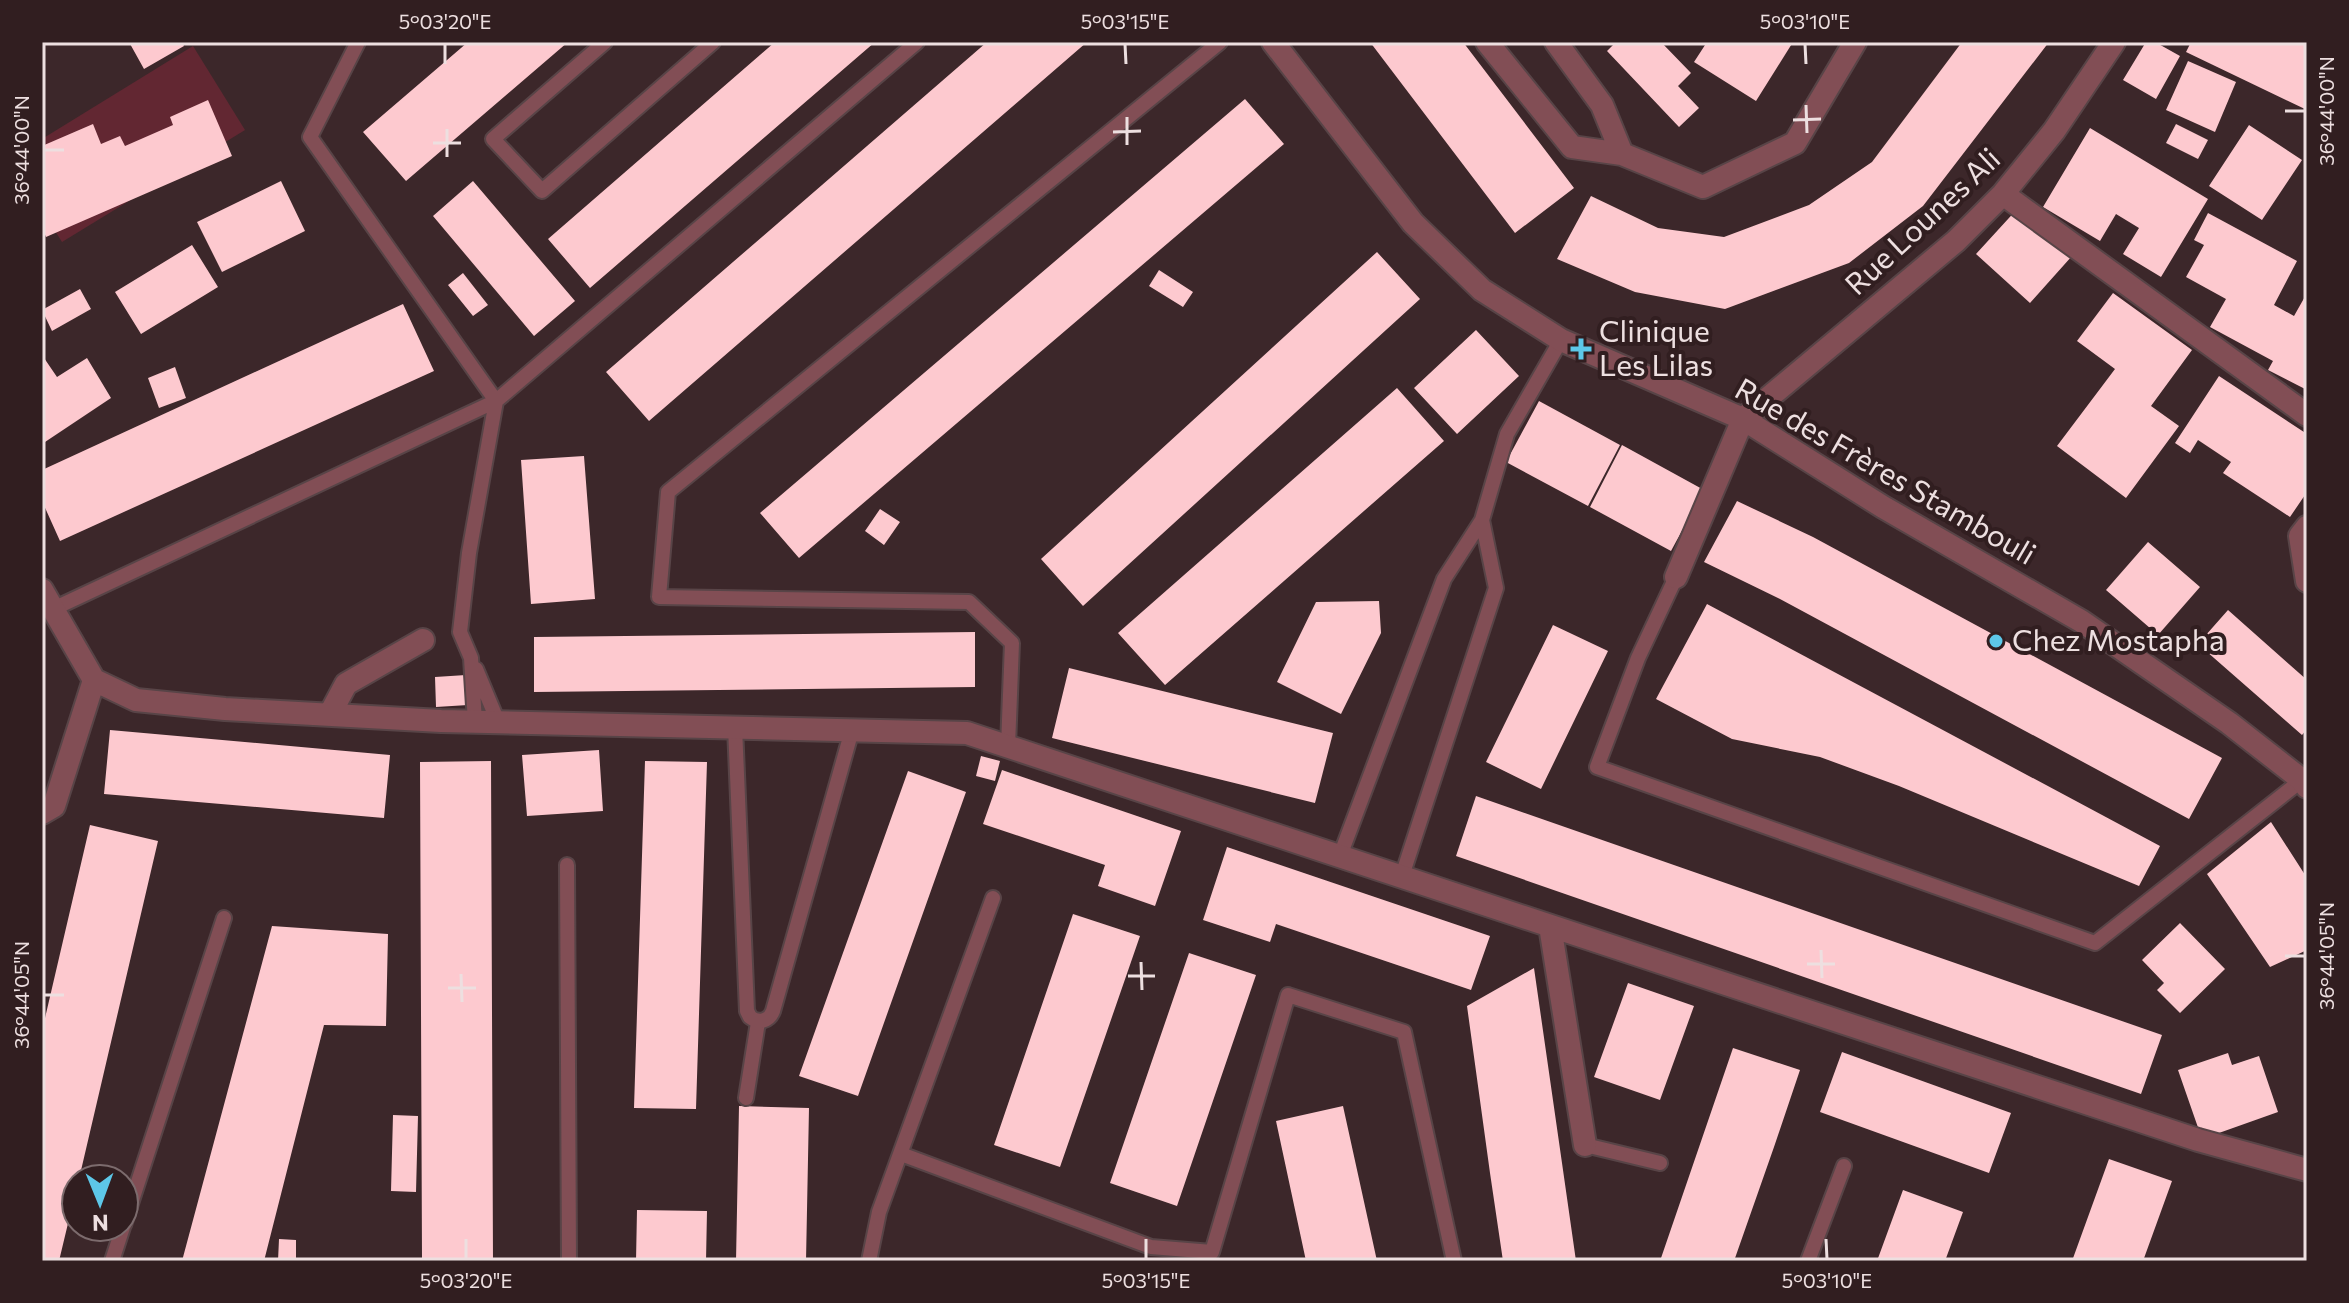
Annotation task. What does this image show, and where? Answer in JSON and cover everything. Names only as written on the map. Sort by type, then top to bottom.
[{"type":"street","name":"Rue des Frères Stambouli","points":[[1273,42],[1413,223],[1482,290],[1561,340],[1743,419],[1883,507],[2081,621],[2229,723],[2305,781]]},
{"type":"street","points":[[1487,42],[1572,147],[1622,154],[1703,187],[1795,143],[1855,42]]},
{"type":"street","name":"Rue Lounes Ali","points":[[1743,419],[1956,241],[2003,194],[2054,131],[2114,42]]},
{"type":"street","points":[[1559,43],[1602,105],[1622,154]]},
{"type":"street","points":[[2003,194],[2307,415]]},
{"type":"street","points":[[1676,577],[1743,419]]},
{"type":"street","points":[[2307,527],[2300,536],[2307,581]]},
{"type":"street","points":[[47,599],[94,680],[136,700],[225,709],[486,722],[967,733],[2198,1140],[2307,1170]]},
{"type":"street","points":[[330,714],[346,684],[423,640]]},
{"type":"street","points":[[42,813],[54,806],[94,680]]},
{"type":"street","points":[[1550,926],[1585,1145]]},
{"type":"lane","points":[[358,42],[310,137],[496,401],[469,553],[460,632],[471,658],[486,722]]},
{"type":"lane","points":[[605,42],[493,139],[542,191],[713,42]]},
{"type":"lane","points":[[47,599],[496,401],[917,42]]},
{"type":"lane","points":[[1008,746],[1012,643],[969,602],[659,597],[668,492],[1220,42]]},
{"type":"lane","points":[[1340,856],[1444,579],[1482,520],[1507,434],[1561,340]]},
{"type":"lane","points":[[1402,876],[1496,588],[1482,520]]},
{"type":"lane","points":[[1676,577],[1638,658],[1597,767],[2095,943],[2305,781]]},
{"type":"lane","points":[[471,658],[486,722]]},
{"type":"lane","points":[[735,727],[747,1011],[758,1022],[766,1020],[773,1011],[852,730]]},
{"type":"lane","points":[[567,865],[569,1261]]},
{"type":"lane","points":[[869,1261],[879,1212],[993,898]]},
{"type":"lane","points":[[140,1177],[224,918]]},
{"type":"lane","points":[[901,1154],[1151,1247],[1212,1252],[1288,995],[1404,1032],[1454,1261]]},
{"type":"lane","points":[[746,1098],[758,1022]]},
{"type":"lane","points":[[1585,1145],[1660,1163]]},
{"type":"lane","points":[[1808,1261],[1844,1166]]},
{"type":"shaded area","points":[[193,46],[245,130],[62,242],[42,210],[42,139]]},
{"type":"building","points":[[129,42],[182,42],[184,46],[144,69]]},
{"type":"building","points":[[468,42],[568,42],[406,181],[363,132]]},
{"type":"building","points":[[775,42],[875,42],[590,288],[548,239]]},
{"type":"building","points":[[987,42],[1087,42],[649,421],[606,372]]},
{"type":"building","points":[[1370,42],[1463,42],[1574,188],[1515,233]]},
{"type":"building","points":[[1616,42],[1661,42],[1691,73],[1678,86],[1699,108],[1679,127],[1607,51]]},
{"type":"building","points":[[1707,42],[1793,42],[1756,101],[1694,62]]},
{"type":"building","points":[[1962,42],[2049,42],[1923,206],[1849,263],[1725,309],[1635,292],[1557,259],[1591,196],[1658,228],[1724,237],[1809,205],[1872,162]]},
{"type":"building","points":[[2146,42],[2155,42],[2180,56],[2156,99],[2123,80]]},
{"type":"building","points":[[2191,42],[2307,42],[2307,110],[2186,52]]},
{"type":"building","points":[[2188,61],[2236,82],[2215,132],[2166,110]]},
{"type":"building","points":[[1245,99],[1284,144],[799,558],[760,513]]},
{"type":"building","points":[[208,100],[232,156],[46,237],[42,228],[42,146],[93,124],[101,144],[120,136],[125,146],[173,125],[170,117]]},
{"type":"building","points":[[2176,124],[2208,140],[2198,159],[2166,143]]},
{"type":"building","points":[[2249,125],[2302,160],[2262,220],[2209,186]]},
{"type":"building","points":[[2090,128],[2208,199],[2161,277],[2123,254],[2139,228],[2116,214],[2100,241],[2043,207]]},
{"type":"building","points":[[281,181],[305,231],[222,272],[197,222]]},
{"type":"building","points":[[473,181],[575,301],[534,336],[433,216]]},
{"type":"building","points":[[2019,207],[2072,256],[2030,303],[1976,254]]},
{"type":"building","points":[[2208,213],[2297,261],[2274,305],[2294,316],[2307,293],[2307,390],[2268,370],[2273,361],[2210,327],[2226,299],[2186,277],[2204,245],[2194,240]]},
{"type":"building","points":[[192,245],[218,287],[141,334],[115,292]]},
{"type":"building","points":[[1377,252],[1420,299],[1083,606],[1041,559]]},
{"type":"building","points":[[1159,270],[1193,292],[1183,307],[1149,286]]},
{"type":"building","points":[[463,273],[488,305],[473,316],[448,285]]},
{"type":"building","points":[[80,289],[91,309],[52,331],[42,310]]},
{"type":"building","points":[[2113,293],[2192,350],[2151,406],[2179,426],[2126,498],[2057,446],[2115,369],[2077,341]]},
{"type":"building","points":[[403,304],[434,371],[60,541],[42,501],[42,470]]},
{"type":"building","points":[[1476,330],[1519,376],[1457,434],[1414,388]]},
{"type":"building","points":[[42,355],[57,377],[87,358],[111,398],[42,444]]},
{"type":"building","points":[[175,367],[186,398],[159,408],[148,378]]},
{"type":"building","points":[[2219,376],[2307,434],[2307,492],[2290,517],[2223,473],[2231,462],[2198,440],[2190,453],[2175,443]]},
{"type":"building","points":[[1397,388],[1444,441],[1165,685],[1118,633]]},
{"type":"building","points":[[1539,401],[1620,445],[1588,506],[1506,462]]},
{"type":"building","points":[[1622,445],[1704,490],[1671,551],[1590,507]]},
{"type":"building","points":[[584,456],[595,599],[531,604],[521,460]]},
{"type":"building","points":[[1737,501],[1813,537],[2222,758],[2189,819],[1780,599],[1704,562]]},
{"type":"building","points":[[880,509],[900,522],[884,545],[865,531]]},
{"type":"building","points":[[2148,542],[2200,587],[2158,635],[2106,590]]},
{"type":"building","points":[[1379,601],[1381,633],[1341,714],[1277,682],[1316,602]]},
{"type":"building","points":[[1707,604],[2160,846],[2139,886],[1899,786],[1820,757],[1732,739],[1656,699]]},
{"type":"building","points":[[2228,610],[2307,680],[2307,729],[2302,735],[2198,644]]},
{"type":"building","points":[[1553,625],[1608,651],[1541,789],[1486,762]]},
{"type":"building","points":[[975,632],[975,687],[534,692],[534,637]]},
{"type":"building","points":[[1069,668],[1333,733],[1315,803],[1052,738]]},
{"type":"building","points":[[466,675],[468,705],[436,707],[435,677]]},
{"type":"building","points":[[110,730],[390,755],[384,818],[104,794]]},
{"type":"building","points":[[599,750],[603,811],[527,816],[522,755]]},
{"type":"building","points":[[981,756],[1000,761],[995,781],[976,776]]},
{"type":"building","points":[[491,761],[493,1261],[422,1261],[420,762]]},
{"type":"building","points":[[645,761],[707,762],[696,1109],[634,1108]]},
{"type":"building","points":[[1002,770],[1181,831],[1155,906],[1098,886],[1105,865],[983,824]]},
{"type":"building","points":[[908,771],[966,792],[858,1096],[799,1076]]},
{"type":"building","points":[[1476,796],[2162,1035],[2141,1094],[1456,856]]},
{"type":"building","points":[[2271,822],[2307,878],[2307,950],[2270,967],[2207,874]]},
{"type":"building","points":[[90,825],[158,841],[83,1163],[60,1163],[60,1243],[63,1243],[59,1261],[42,1261],[42,1031]]},
{"type":"building","points":[[1227,847],[1490,936],[1471,990],[1276,924],[1270,942],[1203,920]]},
{"type":"building","points":[[1073,914],[1140,936],[1060,1167],[994,1145]]},
{"type":"building","points":[[2180,923],[2225,969],[2180,1013],[2157,990],[2164,983],[2142,960]]},
{"type":"building","points":[[272,926],[388,934],[386,1026],[324,1025],[264,1261],[182,1261]]},
{"type":"building","points":[[1189,953],[1256,975],[1177,1206],[1110,1183]]},
{"type":"building","points":[[1534,968],[1576,1261],[1503,1261],[1490,1173],[1467,1006]]},
{"type":"building","points":[[1628,983],[1694,1006],[1660,1100],[1594,1077]]},
{"type":"building","points":[[1733,1048],[1800,1070],[1774,1147],[1734,1261],[1660,1261]]},
{"type":"building","points":[[1842,1052],[2011,1113],[1989,1173],[1820,1112]]},
{"type":"building","points":[[2228,1053],[2232,1065],[2259,1056],[2278,1112],[2202,1139],[2178,1070]]},
{"type":"building","points":[[739,1106],[809,1108],[806,1261],[736,1261]]},
{"type":"building","points":[[1343,1106],[1377,1261],[1306,1261],[1276,1121]]},
{"type":"building","points":[[393,1115],[418,1116],[416,1192],[391,1191]]},
{"type":"building","points":[[2109,1159],[2172,1181],[2143,1261],[2072,1261]]},
{"type":"building","points":[[1903,1190],[1963,1212],[1945,1261],[1877,1261]]},
{"type":"building","points":[[637,1210],[707,1211],[706,1261],[636,1261]]},
{"type":"building","points":[[279,1239],[296,1240],[296,1261],[278,1261]]},
{"type":"place","name":"Clinique Les Lilas","points":[[1581,349]]},
{"type":"place","name":"Chez Mostapha","points":[[1996,641]]}]
